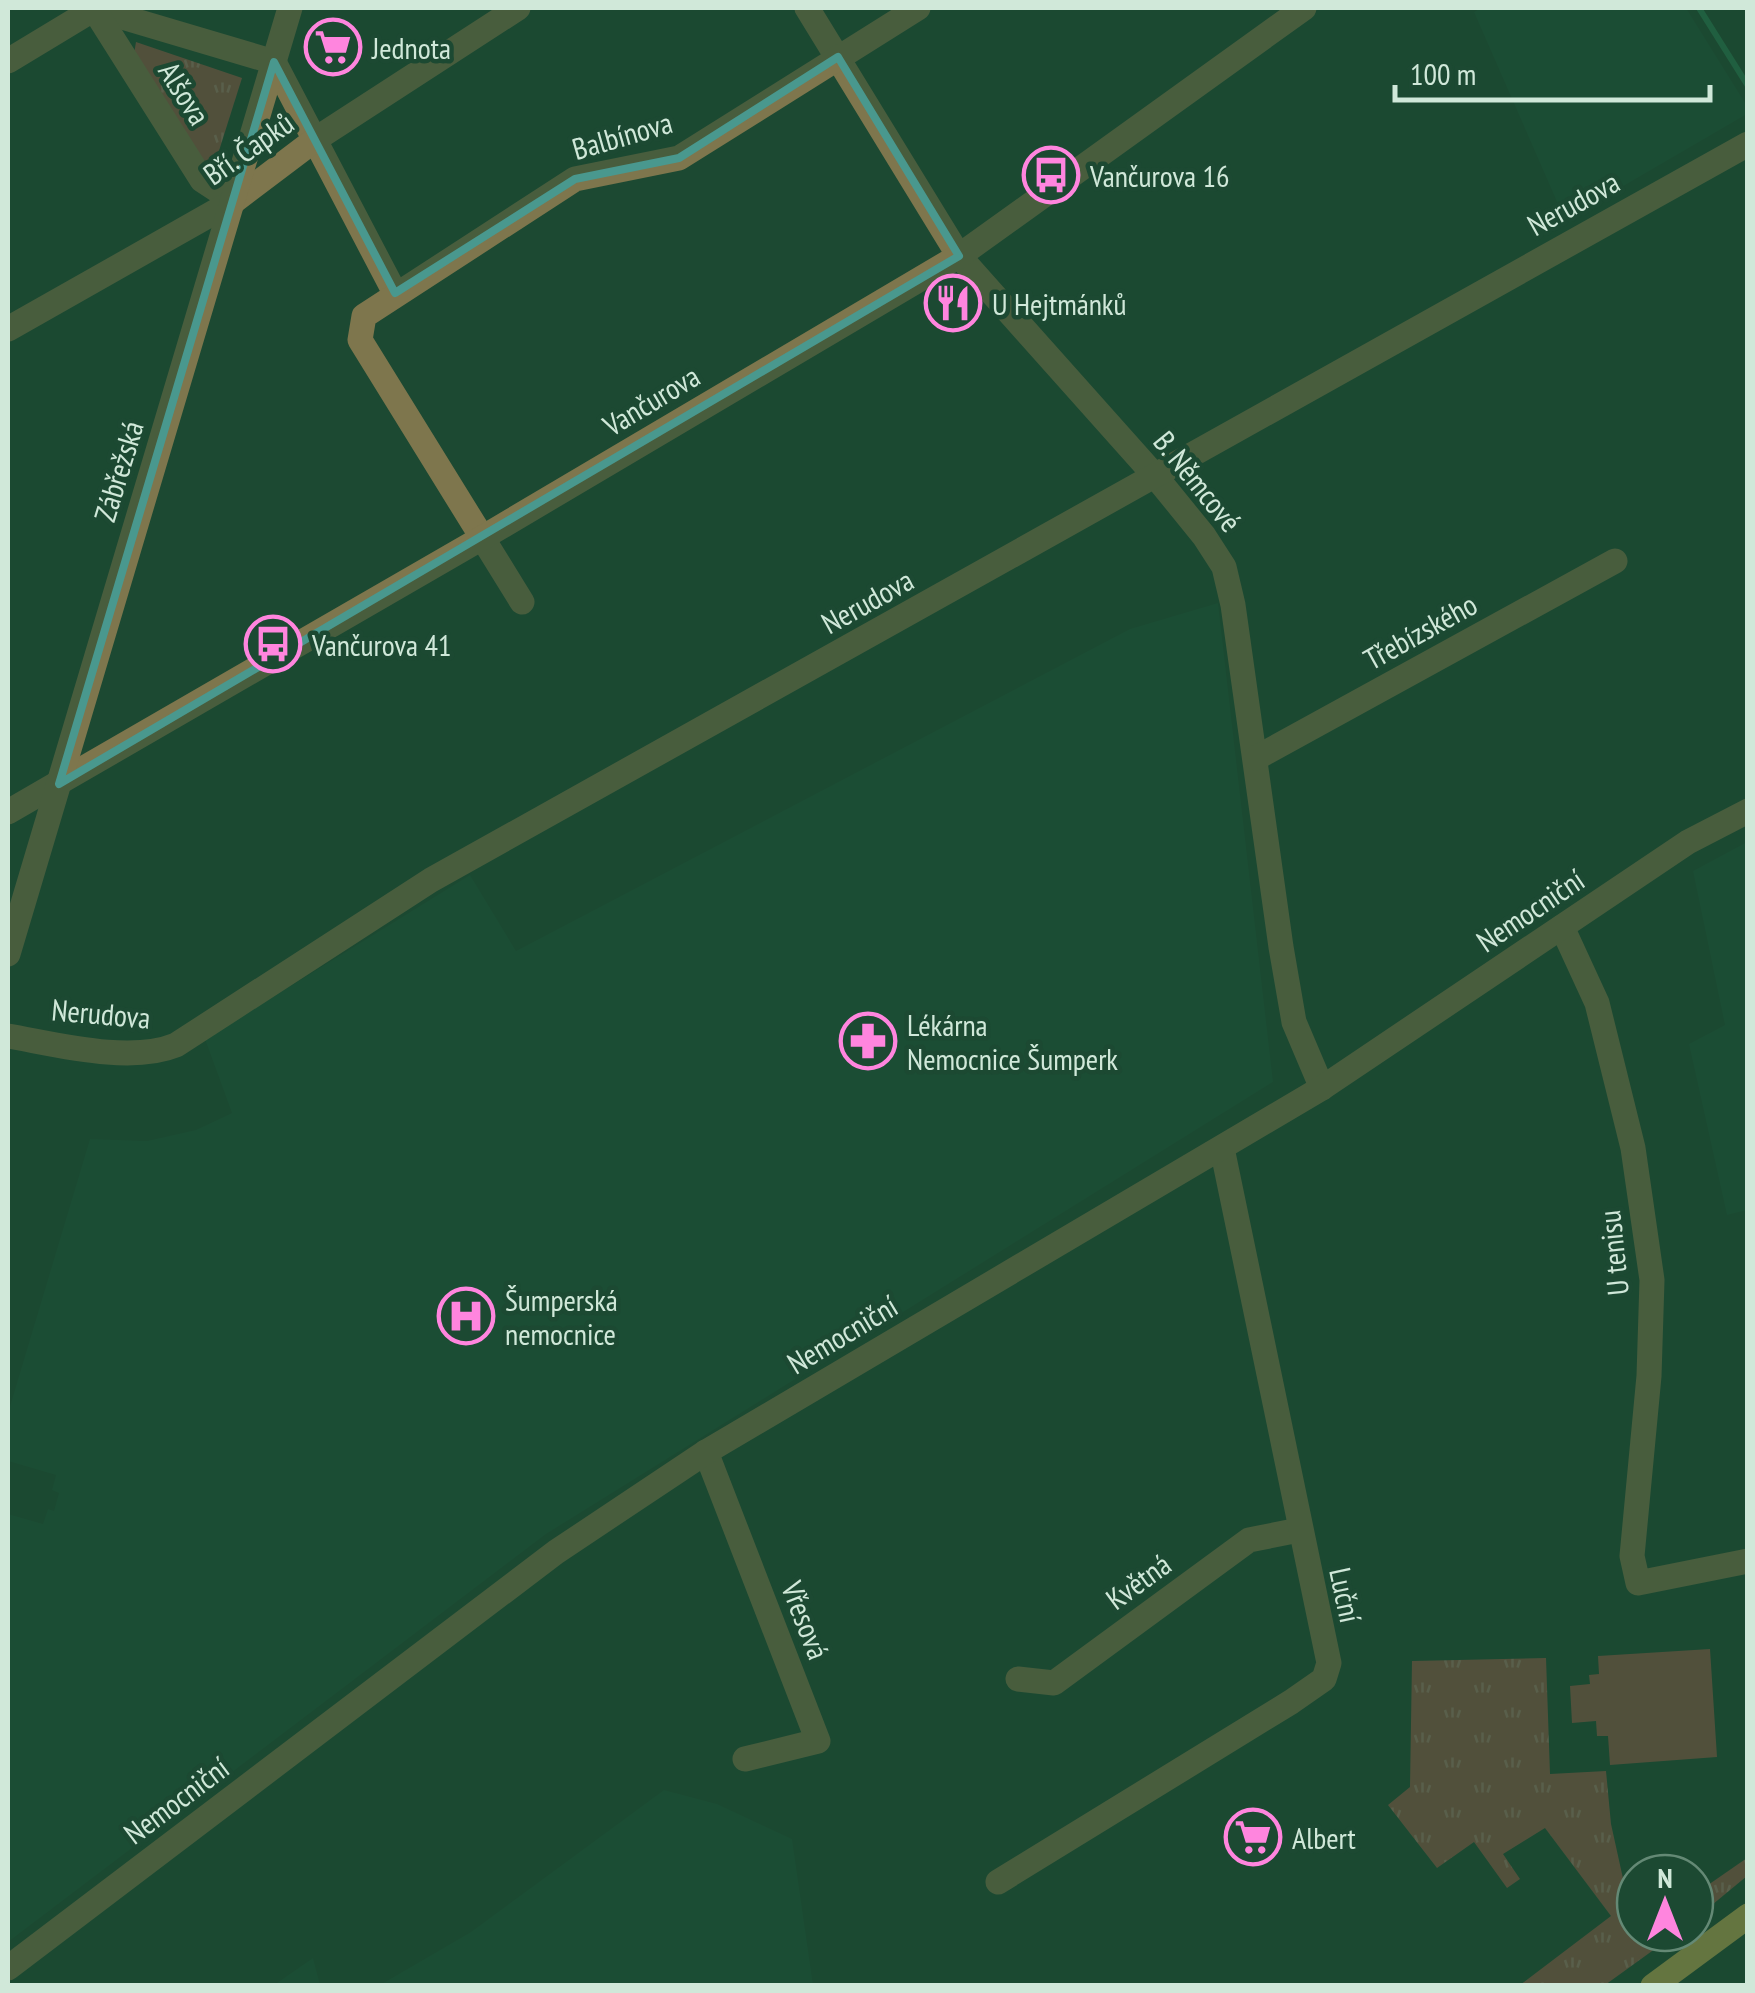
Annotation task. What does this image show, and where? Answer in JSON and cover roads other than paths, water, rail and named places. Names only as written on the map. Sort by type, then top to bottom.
[{"type":"main road","points":[[1653,1986],[1748,1916]]},
{"type":"street","name":"Alšova","points":[[93,8],[274,62]]},
{"type":"street","name":"Alšova","points":[[93,8],[202,180],[234,201]]},
{"type":"street","points":[[8,62],[93,8]]},
{"type":"street","name":"Zábřežská","points":[[8,954],[290,8]]},
{"type":"street","name":"Bří. Čapků","points":[[8,329],[234,201],[316,139],[518,8]]},
{"type":"street","name":"B. Němcové","points":[[807,8],[959,256],[1156,477],[1224,567],[1294,1022],[1322,1088]]},
{"type":"street","name":"Balbínova","points":[[522,602],[360,340],[364,316],[395,292],[436,272],[575,180],[679,158],[918,8]]},
{"type":"street","name":"Vančurova","points":[[8,812],[959,256],[1304,8]]},
{"type":"street","points":[[274,62],[395,292]]},
{"type":"street","name":"Nerudova","points":[[8,1036],[113,1052],[161,1051],[176,1045],[431,880],[1748,144]]},
{"type":"street","name":"Třebízského","points":[[1256,758],[1615,561]]},
{"type":"street","name":"Nemocniční","points":[[8,1968],[556,1552],[706,1452],[1322,1088],[1688,842],[1748,810]]},
{"type":"street","name":"U tenisu","points":[[1562,927],[1598,1004],[1634,1148],[1652,1280],[1649,1376],[1632,1556],[1638,1583],[1748,1561]]},
{"type":"street","name":"Luční","points":[[998,1882],[1324,1678],[1329,1663],[1222,1148]]},
{"type":"street","name":"Vřesová","points":[[706,1452],[818,1741],[744,1759]]},
{"type":"street","name":"Květná","points":[[1018,1679],[1054,1683],[1249,1540],[1299,1530]]},
{"type":"waterway","points":[[1699,8],[1748,86]]},
{"type":"place","name":"Jednota","points":[[333,47]]},
{"type":"place","name":"Vančurova 16","points":[[1051,175]]},
{"type":"place","name":"U Hejtmánků","points":[[953,303]]},
{"type":"place","name":"Vančurova 41","points":[[273,644]]},
{"type":"place","name":"Lékárna Nemocnice Šumperk","points":[[868,1041]]},
{"type":"place","name":"Šumperská nemocnice","points":[[466,1316]]},
{"type":"place","name":"Albert","points":[[1253,1837]]}]
